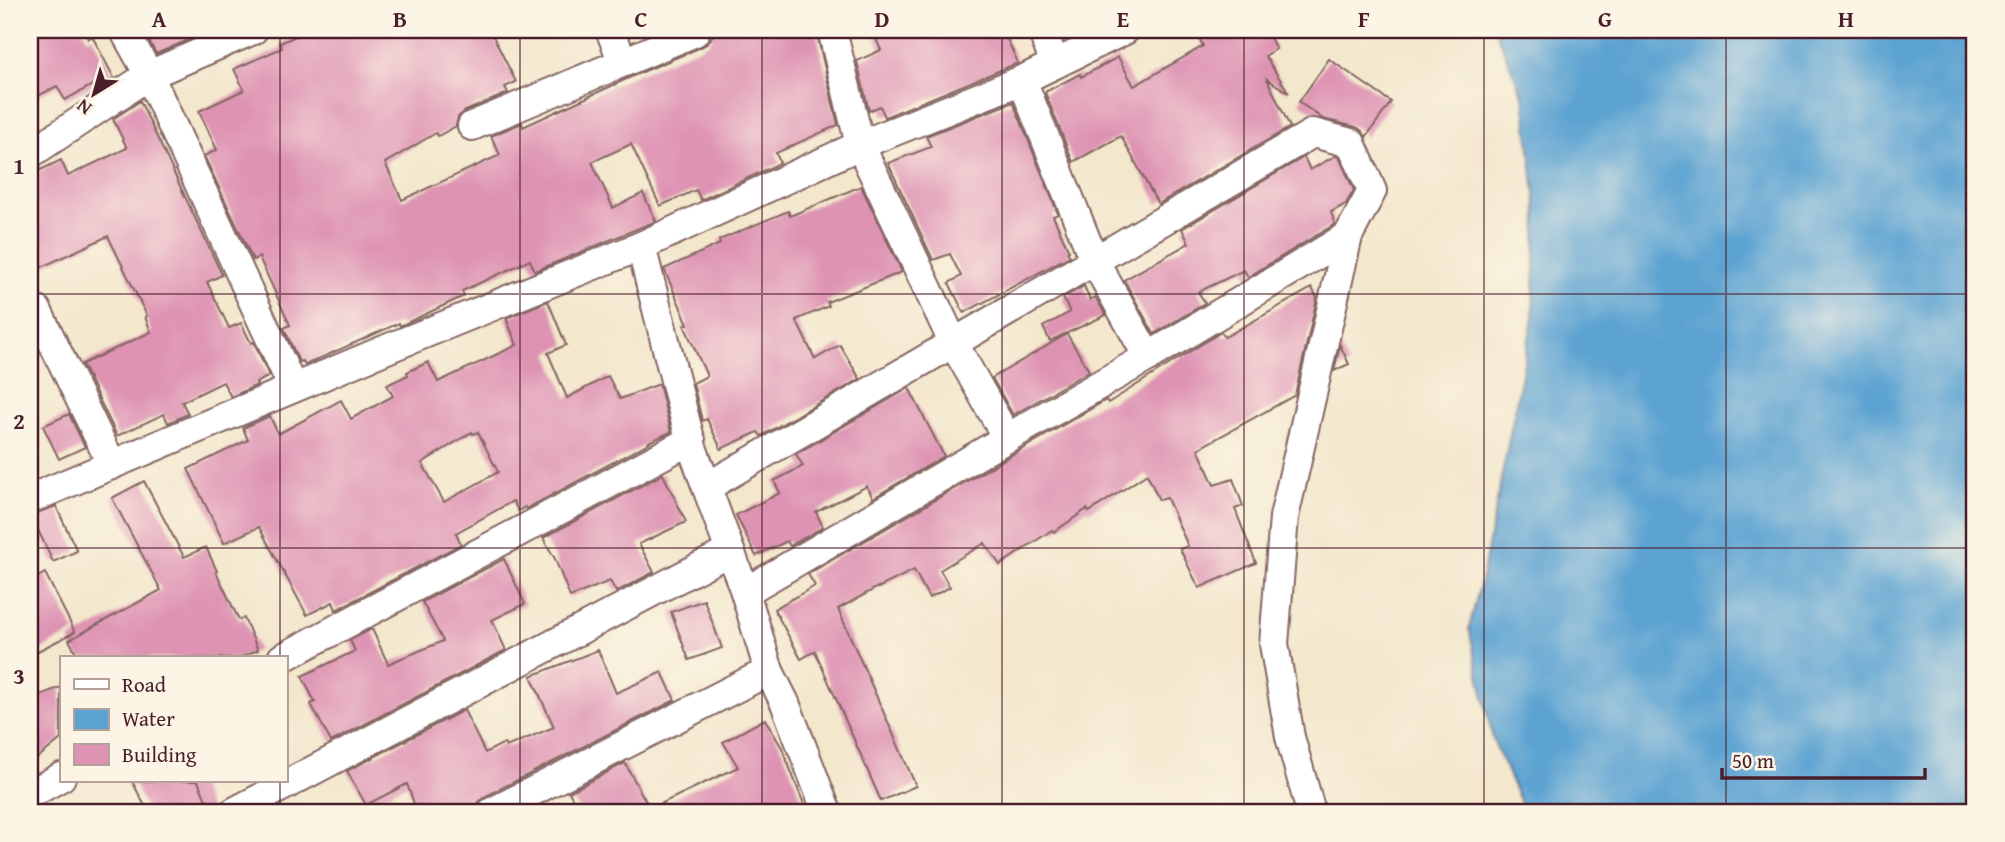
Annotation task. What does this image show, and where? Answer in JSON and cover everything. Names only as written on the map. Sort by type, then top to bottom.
[{"type":"street","points":[[124,30],[149,75],[293,388]]},
{"type":"street","points":[[30,154],[149,75],[253,30]]},
{"type":"street","points":[[610,30],[623,62]]},
{"type":"street","points":[[832,30],[860,145],[954,344],[1007,438]]},
{"type":"street","points":[[1042,30],[1055,64]]},
{"type":"street","points":[[30,499],[641,246],[860,145],[1022,80],[1125,30]]},
{"type":"street","points":[[472,126],[695,32]]},
{"type":"street","points":[[1022,80],[1094,260],[1148,357]]},
{"type":"street","points":[[707,487],[1313,133],[1351,143],[1373,191],[1348,236],[1284,517],[1274,644],[1290,737],[1311,812]]},
{"type":"street","points":[[745,592],[1148,357],[1348,236]]},
{"type":"street","points":[[641,246],[692,447],[745,592],[769,671],[785,703],[827,812]]},
{"type":"street","points":[[37,310],[111,465]]},
{"type":"street","points":[[286,656],[691,440]]},
{"type":"street","points":[[234,812],[730,551]]},
{"type":"street","points":[[492,812],[769,671]]},
{"type":"street","points":[[30,794],[60,778]]},
{"type":"water","points":[[1495,30],[1975,30],[1975,812],[1524,810],[1493,740],[1469,628],[1482,577],[1533,317],[1537,212],[1524,98]]},
{"type":"building","points":[[30,30],[83,30],[88,39],[92,36],[114,78],[99,88],[96,83],[65,100],[57,86],[30,100]]},
{"type":"building","points":[[143,30],[211,30],[156,54]]},
{"type":"building","points":[[309,30],[490,30],[516,82],[505,87],[508,93],[465,111],[458,117],[456,126],[438,136],[436,133],[385,163],[402,200],[500,155],[491,136],[522,123],[523,127],[701,47],[708,43],[713,35],[711,30],[816,30],[838,125],[776,153],[780,163],[701,200],[696,190],[660,206],[631,144],[592,162],[613,208],[643,193],[656,221],[535,271],[530,260],[462,291],[464,296],[400,326],[399,323],[305,365],[303,361],[299,362],[284,328],[290,325],[259,257],[253,260],[204,156],[217,150],[199,111],[244,90],[234,69],[282,48],[280,43]]},
{"type":"building","points":[[872,30],[1003,30],[1018,63],[885,117],[880,106],[869,111],[857,61],[881,50]]},
{"type":"building","points":[[1195,30],[1266,30],[1276,49],[1265,56],[1289,93],[1267,79],[1290,127],[1158,204],[1121,136],[1073,162],[1045,92],[1118,57],[1134,86],[1203,46]]},
{"type":"building","points":[[1329,59],[1391,102],[1366,137],[1356,127],[1323,119],[1299,102]]},
{"type":"building","points":[[140,101],[222,275],[207,282],[229,328],[241,323],[251,343],[254,342],[269,376],[231,397],[223,382],[182,402],[188,414],[168,423],[164,414],[117,436],[82,364],[151,332],[145,317],[147,316],[108,236],[42,267],[30,242],[30,175],[61,160],[68,176],[127,148],[113,119]]},
{"type":"building","points":[[1013,102],[1058,214],[1053,216],[1070,256],[964,313],[949,283],[961,276],[950,254],[933,260],[888,163],[931,147],[926,136]]},
{"type":"building","points":[[1335,156],[1339,157],[1354,190],[1346,204],[1331,212],[1335,224],[1248,277],[1244,270],[1198,292],[1205,303],[1154,334],[1124,280],[1189,243],[1182,229],[1304,157],[1310,170]]},
{"type":"building","points":[[861,186],[902,272],[827,302],[829,306],[796,320],[815,359],[840,345],[860,379],[761,436],[758,432],[721,449],[707,419],[702,421],[693,383],[707,376],[684,325],[688,324],[664,269],[720,244],[719,240],[788,211],[790,216]]},
{"type":"building","points":[[1084,286],[1090,300],[1095,297],[1106,315],[1050,341],[1043,327],[1070,312],[1063,298]]},
{"type":"building","points":[[1312,288],[1317,298],[1295,395],[1198,449],[1214,485],[1233,479],[1243,506],[1235,509],[1256,563],[1199,588],[1180,549],[1188,546],[1167,498],[1159,500],[1147,474],[1089,512],[1087,509],[1054,532],[1052,530],[1000,565],[985,543],[940,570],[950,587],[929,598],[914,570],[838,609],[916,786],[881,801],[815,651],[801,659],[774,609],[815,586],[808,574],[1106,400],[1108,403],[1221,332],[1225,337]]},
{"type":"building","points":[[548,301],[566,345],[548,353],[567,398],[608,376],[620,399],[659,384],[671,432],[526,509],[525,507],[518,511],[513,501],[456,533],[461,544],[336,610],[333,602],[307,615],[259,527],[224,543],[188,469],[248,440],[243,428],[270,416],[278,434],[341,400],[351,419],[393,396],[387,385],[428,362],[438,382],[517,345],[506,318]],"holes":[[[472,432],[478,432],[498,472],[444,502],[422,463]]]},
{"type":"building","points":[[1067,334],[1089,371],[1013,415],[992,378]]},
{"type":"building","points":[[1340,345],[1349,364],[1334,371]]},
{"type":"building","points":[[909,388],[944,456],[873,498],[867,486],[816,512],[823,527],[790,546],[787,541],[756,556],[736,515],[780,493],[774,481],[803,466],[796,454]]},
{"type":"building","points":[[69,414],[85,447],[59,459],[43,426]]},
{"type":"building","points":[[663,474],[686,522],[639,544],[654,572],[616,592],[610,581],[570,597],[555,559],[543,538]]},
{"type":"building","points":[[144,481],[184,557],[206,547],[239,620],[244,618],[258,650],[244,656],[78,656],[69,640],[161,590],[112,498]]},
{"type":"building","points":[[56,506],[77,551],[53,562],[31,515]]},
{"type":"building","points":[[504,559],[525,604],[492,620],[506,650],[331,742],[311,704],[315,702],[302,676],[355,651],[350,640],[372,629],[388,664],[443,641],[422,602]]},
{"type":"building","points":[[45,573],[75,632],[30,655],[30,581]]},
{"type":"building","points":[[704,600],[722,648],[689,660],[671,612]]},
{"type":"building","points":[[598,650],[616,693],[662,672],[675,700],[484,797],[473,812],[417,812],[407,784],[366,805],[347,771],[464,710],[485,753],[504,743],[506,747],[554,727],[531,676]]},
{"type":"building","points":[[60,687],[60,740],[30,764],[30,699]]},
{"type":"building","points":[[765,719],[782,748],[805,807],[791,812],[580,812],[569,792],[625,763],[650,809],[738,767],[723,742]]},
{"type":"building","points":[[133,782],[198,782],[211,812],[148,812]]}]
